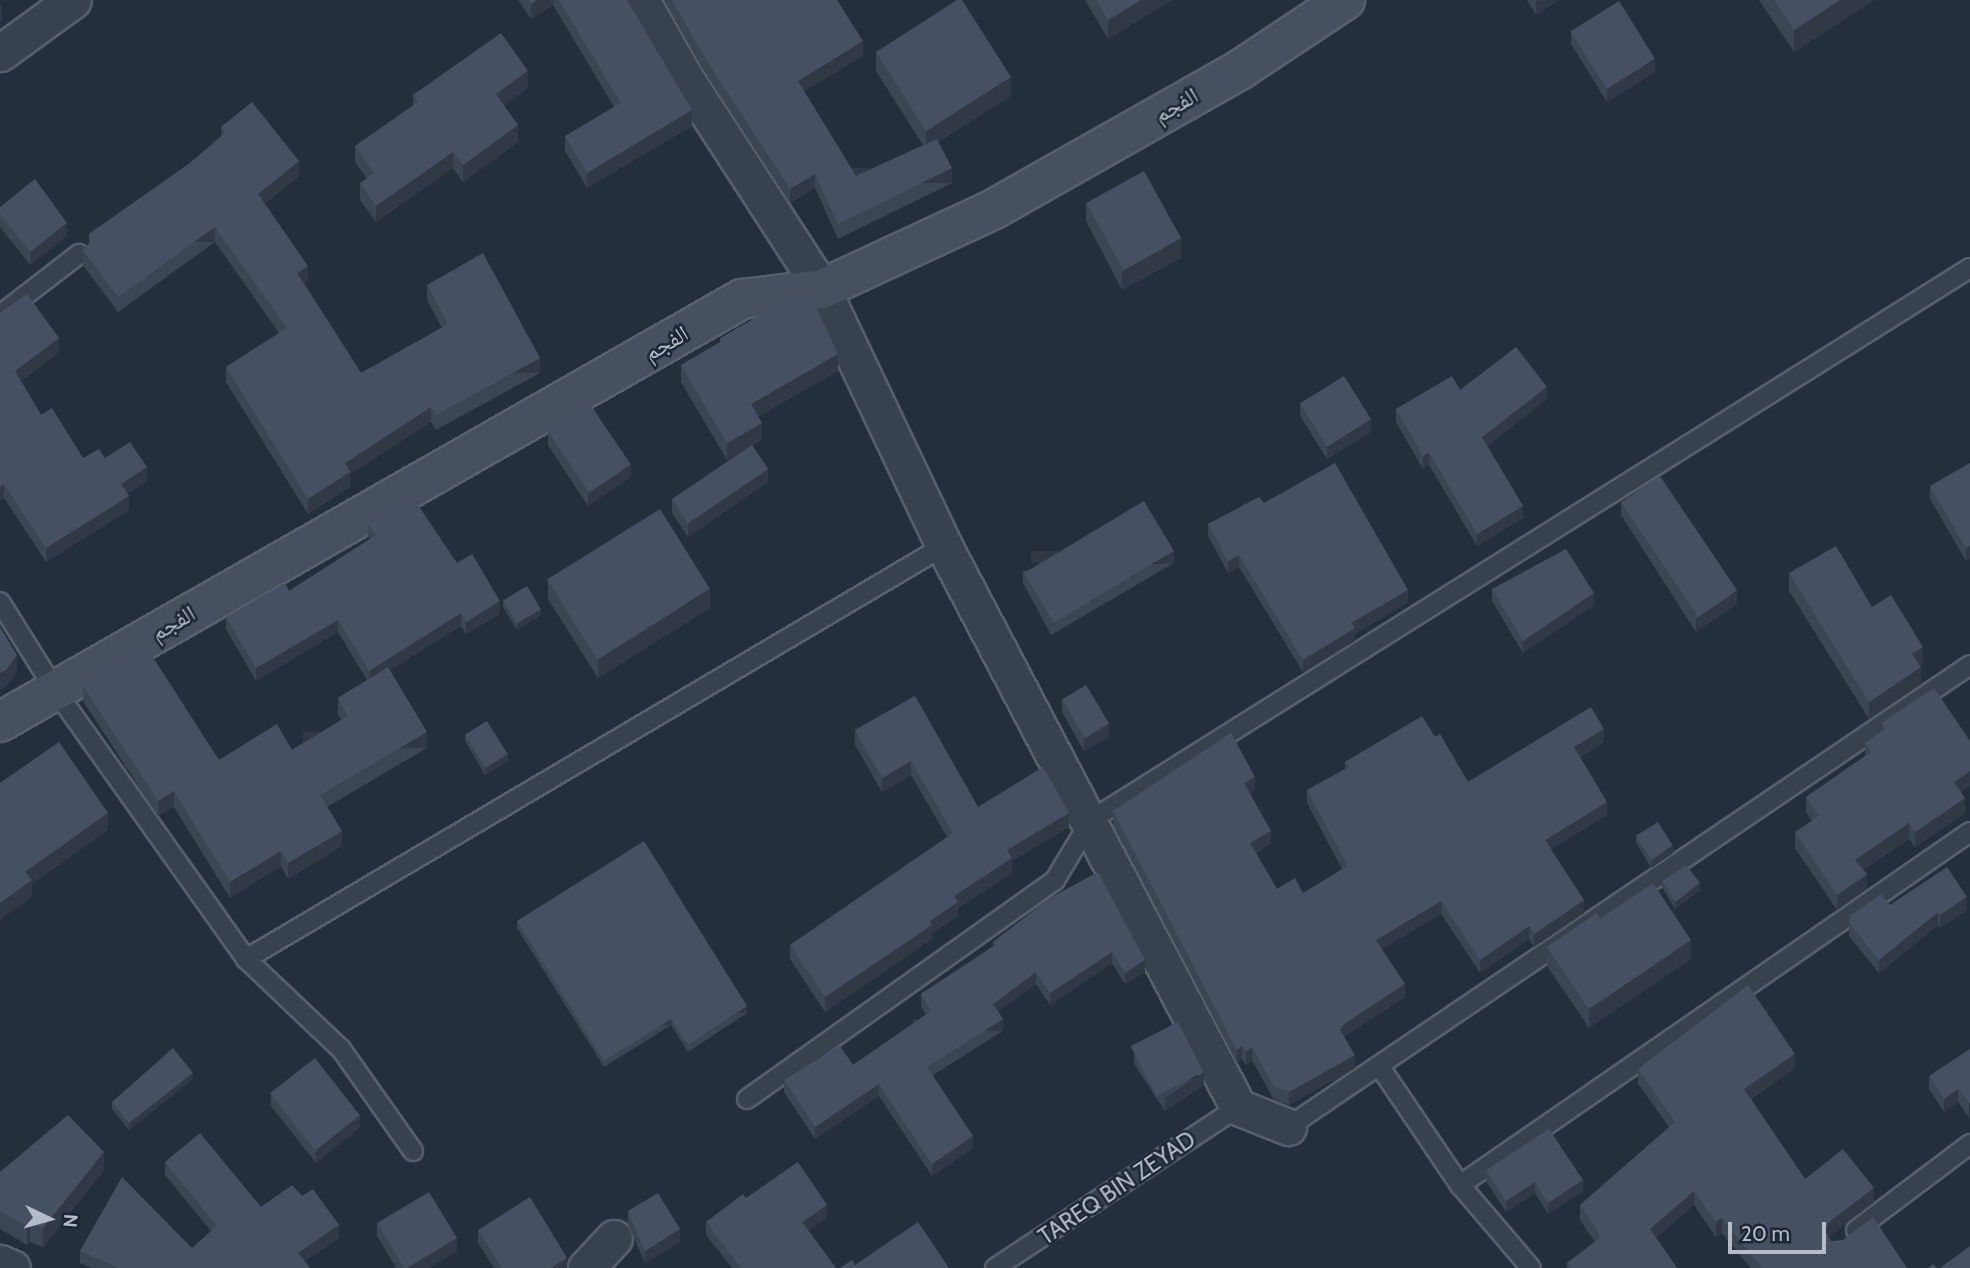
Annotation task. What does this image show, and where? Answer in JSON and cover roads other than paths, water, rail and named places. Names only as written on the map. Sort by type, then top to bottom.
[{"type":"main road","name":"الفجم","points":[[0,722],[742,299],[822,289],[993,209],[1241,69],[1345,0]]},
{"type":"street","points":[[0,53],[72,0]]},
{"type":"street","points":[[641,0],[685,78],[822,289],[944,546],[1091,820],[1238,1107],[1288,1127]]},
{"type":"street","points":[[586,1268],[614,1238]]},
{"type":"street","points":[[0,1263],[12,1268]]},
{"type":"lane","points":[[0,316],[79,254]]},
{"type":"lane","points":[[747,1099],[1055,880],[1091,820],[1970,268]]},
{"type":"lane","points":[[246,959],[944,546]]},
{"type":"lane","points":[[0,601],[55,690],[246,959],[341,1049],[413,1151]]},
{"type":"lane","points":[[1288,1127],[1380,1068],[1970,666]]},
{"type":"lane","points":[[1461,1185],[1970,832]]},
{"type":"lane","points":[[1380,1068],[1461,1185],[1531,1268]]},
{"type":"lane","name":"TAREQ BIN ZEYAD","points":[[995,1268],[1238,1107]]},
{"type":"lane","points":[[1836,1245],[1970,1144]]}]
